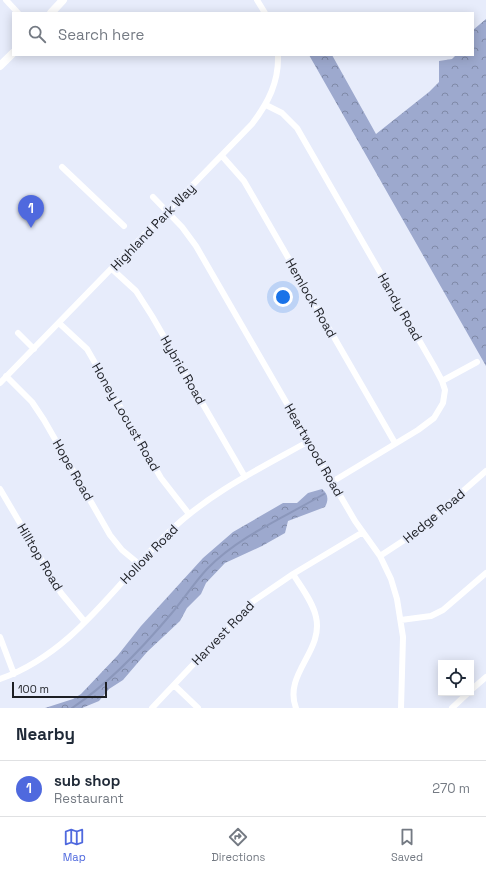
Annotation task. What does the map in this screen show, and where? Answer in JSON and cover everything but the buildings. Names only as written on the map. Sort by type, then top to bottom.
[{"type":"main road","points":[[52,12],[63,0]]},
{"type":"main road","points":[[0,66],[12,54]]},
{"type":"street","points":[[6,0],[17,12]]},
{"type":"street","points":[[257,0],[264,12]]},
{"type":"street","name":"Highland Park Way","points":[[0,383],[252,124],[266,105],[274,87],[278,68],[278,56]]},
{"type":"street","name":"Handy Road","points":[[266,105],[282,113],[297,128],[442,381],[445,396],[438,413],[428,424],[332,482]]},
{"type":"street","name":"Hemlock Road","points":[[222,156],[244,181],[395,443]]},
{"type":"street","points":[[62,167],[124,226]]},
{"type":"street","name":"Heartwood Road","points":[[152,197],[196,246],[332,482],[363,532],[380,556],[391,578],[401,620],[403,653],[401,708]]},
{"type":"street","name":"Hybrid Road","points":[[112,269],[136,291],[152,316],[245,478]]},
{"type":"street","name":"Honey Locust Road","points":[[59,323],[87,349],[164,483],[189,514]]},
{"type":"street","points":[[18,333],[34,349]]},
{"type":"street","points":[[442,381],[477,362]]},
{"type":"street","name":"Hope Road","points":[[6,376],[24,393],[36,408],[110,535],[122,550],[139,564]]},
{"type":"street","name":"Hollow Road","points":[[0,679],[14,674],[58,648],[85,622],[169,532],[189,514],[245,478],[308,441]]},
{"type":"street","name":"Hedge Road","points":[[380,556],[415,533],[486,471]]},
{"type":"street","name":"Hilltop Road","points":[[0,489],[53,580],[73,609],[85,622]]},
{"type":"street","name":"Harvest Road","points":[[152,708],[248,605],[293,574],[363,532]]},
{"type":"street","points":[[401,620],[431,616],[444,610],[486,573]]},
{"type":"street","points":[[293,574],[315,613],[317,625],[314,641],[295,681],[294,700],[296,708]]},
{"type":"street","points":[[0,637],[14,674]]},
{"type":"street","points":[[474,687],[486,677]]},
{"type":"street","points":[[174,685],[198,708]]},
{"type":"street","points":[[452,708],[465,696]]},
{"type":"green space","points":[[486,19],[486,366],[310,56],[333,56],[376,134],[429,92],[439,82],[439,61],[452,59],[455,56],[474,56],[474,29]]},
{"type":"green space","points":[[322,489],[326,493],[327,497],[325,507],[288,521],[285,533],[262,546],[225,563],[206,583],[201,594],[187,608],[180,621],[147,652],[123,680],[109,689],[99,701],[82,708],[45,708],[73,699],[81,694],[118,655],[141,626],[203,558],[233,532],[283,503],[297,503],[308,493]]},
{"type":"waterway","points":[[72,708],[112,677],[137,652],[171,614],[202,574],[220,557],[248,537],[324,494]]},
{"type":"place","name":"sub shop","points":[[31,228]]}]
